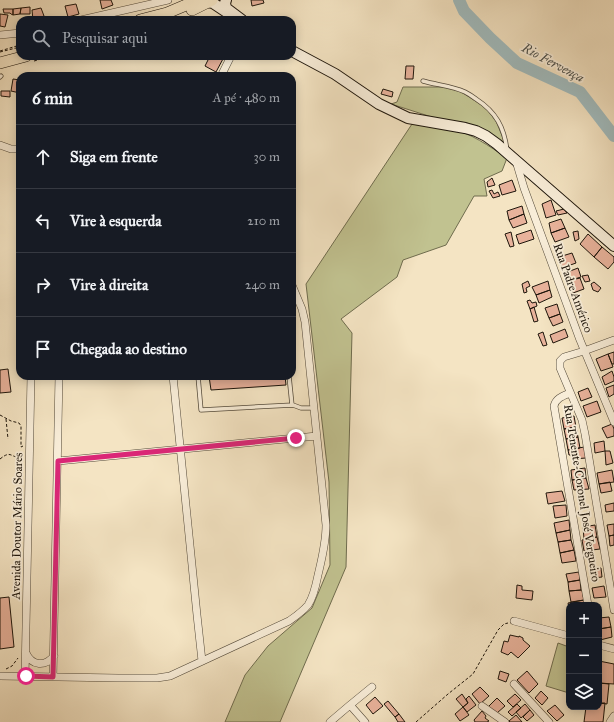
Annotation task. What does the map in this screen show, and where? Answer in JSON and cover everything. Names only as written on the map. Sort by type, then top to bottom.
[{"type":"main road","points":[[154,16],[206,1]]},
{"type":"main road","points":[[176,16],[188,12],[206,1]]},
{"type":"main road","points":[[0,57],[16,53]]},
{"type":"main road","points":[[0,63],[16,59]]},
{"type":"street","points":[[98,16],[168,0]]},
{"type":"street","points":[[226,0],[226,8],[236,16]]},
{"type":"street","points":[[206,1],[214,3],[235,16]]},
{"type":"street","points":[[0,35],[16,33]]},
{"type":"street","points":[[296,53],[335,74],[379,104],[408,118],[464,128],[476,131],[486,136],[614,246]]},
{"type":"street","points":[[223,72],[229,60]]},
{"type":"street","points":[[0,145],[16,149]]},
{"type":"street","name":"Rua Padre Américo","points":[[511,156],[584,351],[614,422]]},
{"type":"street","points":[[0,676],[157,678],[170,676],[289,621],[301,613],[309,603],[314,590],[324,550],[326,525],[305,322],[302,309],[296,295]]},
{"type":"street","points":[[614,340],[564,357],[560,361],[560,368],[582,420],[614,610]]},
{"type":"street","name":"Avenida Doutor Mário Soares","points":[[26,676],[31,380]]},
{"type":"street","points":[[53,677],[59,380]]},
{"type":"street","points":[[173,380],[202,661]]},
{"type":"street","name":"Rua Tenente-Coronel José Vergueiro","points":[[570,393],[559,398],[555,402],[554,406],[587,602]]},
{"type":"street","points":[[58,461],[317,436]]},
{"type":"street","points":[[606,560],[614,558]]},
{"type":"street","points":[[514,621],[566,635]]},
{"type":"street","points":[[602,645],[614,649]]},
{"type":"street","points":[[26,653],[32,662],[41,664],[54,656]]},
{"type":"street","points":[[514,684],[549,722]]},
{"type":"street","points":[[330,722],[372,687]]},
{"type":"street","points":[[350,705],[365,722]]},
{"type":"street","points":[[482,706],[505,722]]},
{"type":"street","points":[[610,722],[614,716]]},
{"type":"lane","points":[[423,81],[466,92],[488,107],[504,131],[511,156]]},
{"type":"lane","points":[[198,380],[201,410],[292,405],[301,408],[314,408]]},
{"type":"lane","points":[[289,380],[292,405]]},
{"type":"path","points":[[0,52],[16,47]]},
{"type":"path","points":[[0,415],[20,423],[21,446],[24,446]]},
{"type":"path","points":[[6,418],[8,439]]},
{"type":"path","points":[[0,458],[8,454],[12,454],[20,458],[24,458]]},
{"type":"path","points":[[416,722],[473,674],[498,630],[504,624],[514,621]]},
{"type":"green space","points":[[403,87],[444,87],[460,91],[486,108],[496,121],[505,143],[467,123],[438,119],[391,104],[397,102]]},
{"type":"green space","points":[[412,124],[444,127],[457,130],[480,140],[507,158],[502,171],[484,179],[487,196],[474,196],[446,245],[403,260],[397,277],[341,319],[352,333],[346,567],[280,722],[225,722],[245,675],[268,646],[312,608],[330,565],[329,482],[306,284]]},
{"type":"green space","points":[[558,643],[566,646],[566,692],[546,686]]},
{"type":"building","points":[[100,0],[111,0],[113,5],[102,9]]},
{"type":"building","points":[[251,0],[263,0],[264,3],[252,6]]},
{"type":"building","points":[[76,4],[79,14],[68,16],[65,6]]},
{"type":"building","points":[[30,7],[30,14],[20,14],[21,8]]},
{"type":"building","points":[[21,8],[20,14],[13,15],[13,9]]},
{"type":"building","points":[[41,8],[44,16],[33,16],[32,10]]},
{"type":"building","points":[[3,9],[13,9],[13,15],[10,13],[4,13]]},
{"type":"building","points":[[0,14],[8,15],[5,27],[0,26]]},
{"type":"building","points":[[208,60],[222,60],[216,72],[205,66]]},
{"type":"building","points":[[406,66],[414,66],[413,79],[405,79]]},
{"type":"building","points":[[13,79],[16,79],[16,92],[11,91]]},
{"type":"building","points":[[383,89],[393,92],[392,97],[381,94]]},
{"type":"building","points":[[1,91],[10,91],[10,97],[1,96]]},
{"type":"building","points":[[492,178],[495,185],[488,187],[487,182]]},
{"type":"building","points":[[512,180],[516,191],[502,195],[499,185]]},
{"type":"building","points":[[492,190],[494,194],[498,192],[500,196],[493,198],[489,191]]},
{"type":"building","points":[[551,200],[556,215],[546,218],[542,204]]},
{"type":"building","points":[[522,206],[524,214],[509,220],[507,211]]},
{"type":"building","points":[[564,209],[567,213],[558,215],[556,211]]},
{"type":"building","points":[[524,214],[527,223],[513,228],[509,220]]},
{"type":"building","points":[[561,219],[565,228],[551,233],[549,223]]},
{"type":"building","points":[[565,228],[569,237],[555,242],[551,233]]},
{"type":"building","points":[[531,230],[534,239],[519,244],[516,235]]},
{"type":"building","points":[[578,231],[579,239],[575,241],[573,232]]},
{"type":"building","points":[[511,232],[514,246],[510,247],[505,234]]},
{"type":"building","points":[[588,234],[602,247],[594,257],[580,244]]},
{"type":"building","points":[[602,247],[614,257],[614,262],[608,269],[594,257]]},
{"type":"building","points":[[572,253],[576,263],[562,268],[559,257]]},
{"type":"building","points":[[578,268],[581,277],[568,281],[565,273]]},
{"type":"building","points":[[588,275],[590,281],[585,282],[582,276]]},
{"type":"building","points":[[580,278],[584,289],[573,293],[568,281]]},
{"type":"building","points":[[528,281],[530,286],[526,288],[527,292],[524,293],[522,284]]},
{"type":"building","points":[[548,281],[550,290],[536,295],[532,287]]},
{"type":"building","points":[[594,282],[601,288],[598,292],[593,290],[591,284]]},
{"type":"building","points":[[550,290],[552,297],[539,303],[536,295]]},
{"type":"building","points":[[530,300],[532,303],[536,302],[537,306],[530,309],[527,301]]},
{"type":"building","points":[[557,304],[560,314],[549,318],[545,308]]},
{"type":"building","points":[[534,307],[538,321],[534,322],[530,309]]},
{"type":"building","points":[[560,314],[563,322],[553,326],[549,318]]},
{"type":"building","points":[[565,329],[568,337],[553,343],[550,335]]},
{"type":"building","points":[[543,332],[547,345],[543,346],[538,334]]},
{"type":"building","points":[[614,352],[614,364],[612,364],[608,354]]},
{"type":"building","points":[[608,354],[613,367],[601,371],[596,359]]},
{"type":"building","points":[[8,369],[11,392],[0,393],[0,370]]},
{"type":"building","points":[[612,371],[614,381],[605,385],[602,377]]},
{"type":"building","points":[[210,380],[285,380],[286,385],[211,390]]},
{"type":"building","points":[[614,385],[614,394],[609,397],[606,388]]},
{"type":"building","points":[[588,388],[592,397],[581,401],[578,392]]},
{"type":"building","points":[[597,401],[601,412],[587,417],[583,406]]},
{"type":"building","points":[[574,416],[576,427],[564,429],[562,418]]},
{"type":"building","points":[[612,424],[614,436],[607,438],[602,428]]},
{"type":"building","points":[[576,427],[578,437],[566,439],[564,429]]},
{"type":"building","points":[[578,437],[580,448],[568,450],[566,439]]},
{"type":"building","points":[[604,441],[605,451],[595,453],[594,443]]},
{"type":"building","points":[[584,447],[586,458],[572,459],[571,455],[569,455],[568,450]]},
{"type":"building","points":[[605,451],[610,451],[613,463],[606,465]]},
{"type":"building","points":[[585,468],[586,478],[572,480],[571,470]]},
{"type":"building","points":[[612,470],[614,482],[599,484],[597,473]]},
{"type":"building","points":[[586,478],[589,489],[574,490],[572,480]]},
{"type":"building","points":[[610,482],[612,491],[601,493],[599,484]]},
{"type":"building","points":[[562,491],[565,501],[548,504],[546,493]]},
{"type":"building","points":[[614,503],[614,511],[606,512],[605,505]]},
{"type":"building","points":[[566,505],[567,516],[555,518],[553,506]]},
{"type":"building","points":[[569,520],[570,530],[556,533],[554,523]]},
{"type":"building","points":[[614,524],[614,535],[609,536],[607,525]]},
{"type":"building","points":[[595,525],[597,537],[584,539],[583,527]]},
{"type":"building","points":[[570,530],[571,540],[558,542],[556,533]]},
{"type":"building","points":[[614,535],[614,545],[610,546],[609,536]]},
{"type":"building","points":[[597,537],[600,549],[584,551],[582,540]]},
{"type":"building","points":[[571,540],[574,550],[560,553],[558,542]]},
{"type":"building","points":[[574,550],[576,561],[562,563],[560,553]]},
{"type":"building","points":[[601,568],[602,577],[593,578],[591,569]]},
{"type":"building","points":[[579,572],[580,580],[568,582],[566,574]]},
{"type":"building","points":[[580,580],[581,590],[569,591],[568,582]]},
{"type":"building","points":[[517,585],[522,586],[522,590],[533,591],[532,600],[516,598]]},
{"type":"building","points":[[604,586],[606,597],[594,598],[592,588]]},
{"type":"building","points":[[582,590],[584,600],[571,602],[569,591]]},
{"type":"building","points":[[9,597],[14,647],[0,649],[0,598]]},
{"type":"building","points":[[584,600],[584,602],[573,602]]},
{"type":"building","points":[[609,617],[611,627],[602,628],[602,618]]},
{"type":"building","points":[[611,627],[612,637],[602,640],[602,628]]},
{"type":"building","points":[[510,635],[523,638],[523,640],[530,646],[518,658],[511,652],[508,655],[501,652],[504,641],[508,642]]},
{"type":"building","points":[[602,662],[614,664],[614,684],[602,683]]},
{"type":"building","points":[[500,671],[509,674],[506,682],[498,679]]},
{"type":"building","points":[[527,671],[538,684],[529,693],[517,680]]},
{"type":"building","points":[[602,683],[609,684],[607,704],[602,703]]},
{"type":"building","points":[[480,687],[489,696],[480,704],[472,694]]},
{"type":"building","points":[[541,691],[548,698],[542,705],[535,698]]},
{"type":"building","points":[[462,694],[468,703],[463,707],[456,699]]},
{"type":"building","points":[[515,694],[521,700],[513,707],[507,701]]},
{"type":"building","points":[[469,696],[476,705],[467,712],[463,707],[468,703],[466,699]]},
{"type":"building","points":[[375,697],[383,706],[373,714],[366,705]]},
{"type":"building","points":[[497,698],[505,706],[497,713],[488,707]]},
{"type":"building","points":[[388,701],[399,714],[395,717],[384,704]]},
{"type":"building","points":[[602,703],[605,703],[603,722],[584,722],[586,710],[602,710]]},
{"type":"building","points":[[517,704],[521,708],[512,716],[508,712]]},
{"type":"building","points":[[525,704],[530,710],[521,718],[516,712]]},
{"type":"building","points":[[555,705],[564,715],[557,721],[547,711]]},
{"type":"building","points":[[463,707],[469,715],[460,721],[455,714]]},
{"type":"building","points":[[530,710],[534,715],[527,721],[523,717]]},
{"type":"building","points":[[482,711],[486,716],[485,718],[489,721],[475,722],[474,720]]},
{"type":"building","points":[[399,714],[405,722],[398,722],[395,717]]},
{"type":"building","points":[[516,715],[522,722],[509,721]]},
{"type":"waterway","name":"Rio Fervença","points":[[459,0],[464,11],[517,63],[580,92],[614,136]]},
{"type":"route","points":[[26,676],[53,677],[58,461],[296,438]]}]
